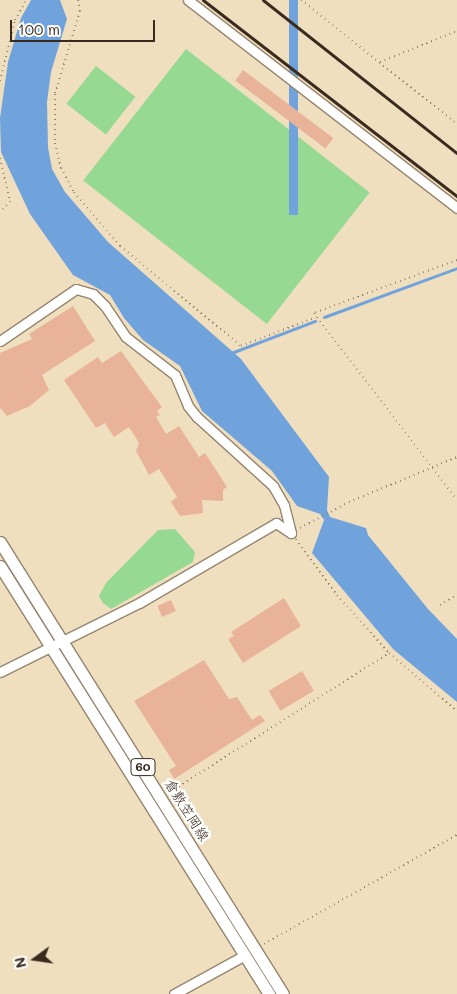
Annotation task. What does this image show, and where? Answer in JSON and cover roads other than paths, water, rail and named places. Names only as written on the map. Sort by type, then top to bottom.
[{"type":"main road","name":"倉敷笠岡線","points":[[0,542],[65,642],[161,797],[250,952],[269,994]]},
{"type":"main road","name":"倉敷笠岡線","points":[[0,566],[250,952],[283,994]]},
{"type":"street","points":[[188,0],[457,208]]},
{"type":"street","points":[[0,341],[76,289],[93,294],[105,306],[126,337],[175,375],[188,406],[197,418],[273,486],[284,505],[291,533],[276,523],[139,603],[65,642],[0,672]]},
{"type":"street","points":[[174,994],[250,952]]},
{"type":"water","points":[[31,0],[60,0],[67,19],[51,72],[47,102],[48,147],[52,169],[65,192],[108,242],[241,359],[329,477],[327,510],[330,517],[366,528],[368,535],[428,609],[457,639],[457,702],[393,649],[312,553],[324,520],[320,514],[297,506],[272,471],[202,411],[180,366],[143,340],[124,318],[110,295],[73,275],[30,214],[1,152],[0,118],[8,62],[21,18]]},
{"type":"water","points":[[289,0],[298,0],[298,215],[289,215]]},
{"type":"waterway","points":[[324,317],[457,268]]},
{"type":"waterway","points":[[231,353],[315,321]]},
{"type":"railway","points":[[203,0],[457,196]]},
{"type":"railway","points":[[263,0],[457,153]]}]
